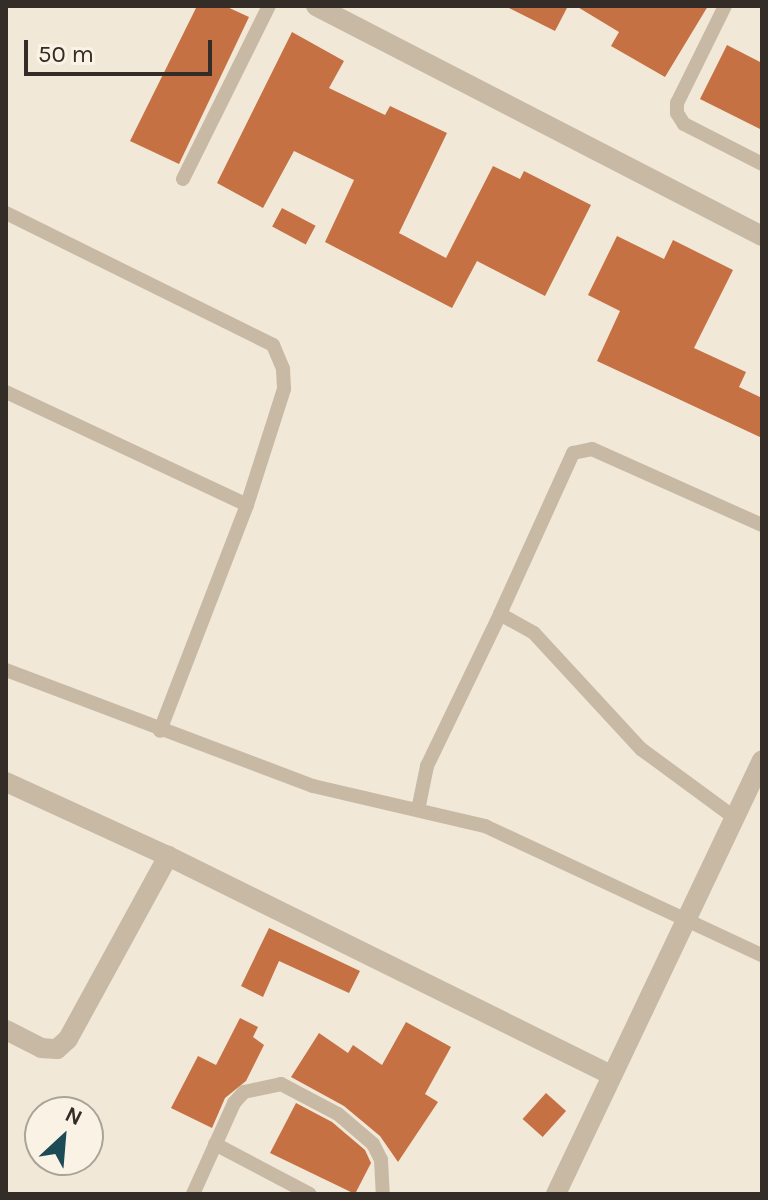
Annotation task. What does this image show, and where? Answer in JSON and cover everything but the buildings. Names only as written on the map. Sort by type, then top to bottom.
[{"type":"street","points":[[316,6],[762,236]]},
{"type":"street","points":[[556,1194],[735,818],[755,793],[762,761]]},
{"type":"street","points":[[6,782],[168,856],[611,1075]]},
{"type":"street","points":[[6,1030],[41,1048],[57,1049],[68,1039],[168,856]]},
{"type":"lane","points":[[183,179],[269,6]]},
{"type":"lane","points":[[725,6],[677,103],[677,113],[684,124],[762,164]]},
{"type":"lane","points":[[6,213],[273,345],[284,389],[247,505],[160,731]]},
{"type":"lane","points":[[6,392],[247,505]]},
{"type":"lane","points":[[418,810],[427,766],[573,453],[592,449],[762,525]]},
{"type":"lane","points":[[500,614],[534,633],[641,749],[735,818]]},
{"type":"lane","points":[[6,670],[160,731],[313,786],[485,826],[762,955]]},
{"type":"lane","points":[[193,1194],[215,1144],[244,1092],[281,1084],[338,1114],[373,1144],[381,1160],[383,1194]]},
{"type":"lane","points":[[215,1144],[310,1194]]}]
